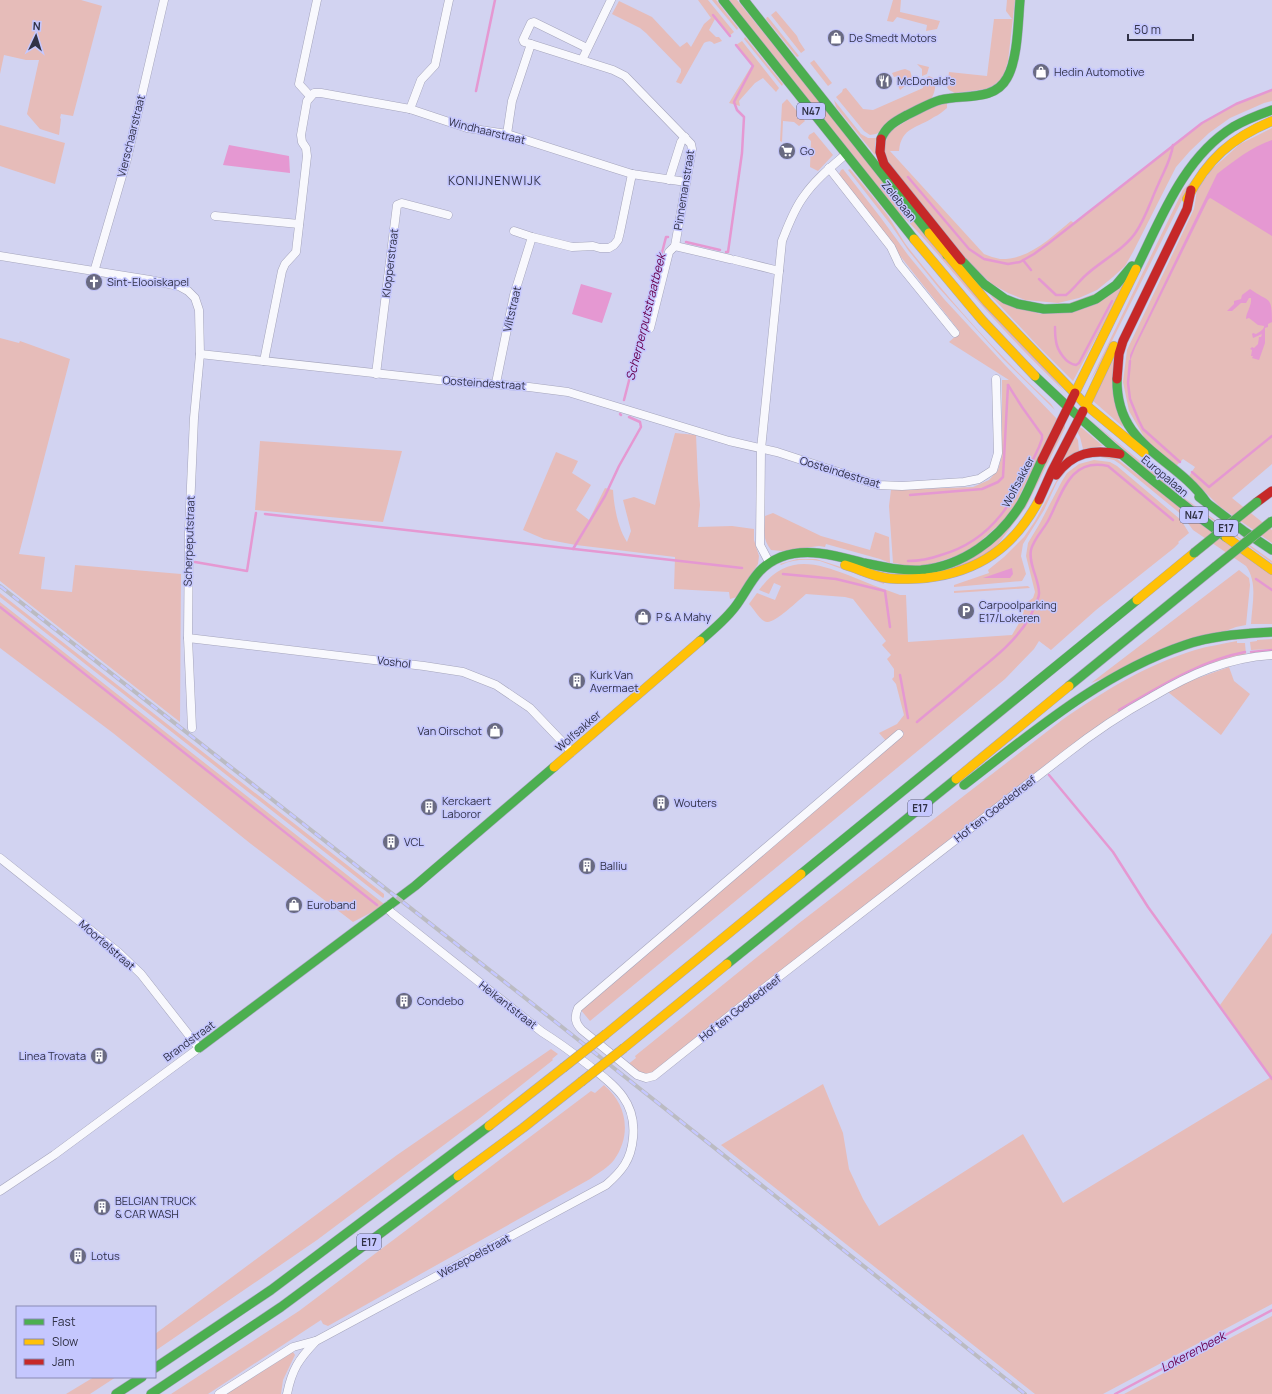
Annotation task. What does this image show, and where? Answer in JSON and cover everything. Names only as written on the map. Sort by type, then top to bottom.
[{"type":"main road","name":"Zelebaan","points":[[723,0],[899,222],[980,317],[1068,408]]},
{"type":"main road","name":"Zelebaan","points":[[744,0],[947,255],[987,302],[1075,393]]},
{"type":"main road","points":[[1020,0],[1012,67],[1005,82],[992,92],[984,95],[942,99],[891,124],[882,136],[880,146],[881,157],[889,170],[962,261],[994,292],[1009,301],[1027,308],[1061,309],[1085,304],[1097,298],[1121,279],[1132,266],[1173,185],[1189,162],[1229,130],[1246,120],[1272,110]]},
{"type":"main road","points":[[1207,503],[1195,486],[1149,449],[1136,435],[1123,415],[1116,391],[1118,358],[1123,341],[1187,209],[1191,190],[1206,166],[1228,144],[1257,126],[1272,121]]},
{"type":"main road","name":"Wolfsakker","points":[[389,905],[415,886],[713,630],[726,617],[759,572],[769,562],[797,553],[816,553],[834,555],[889,569],[910,570],[940,566],[954,562],[982,548],[1003,529],[1022,503],[1170,201],[1182,179],[1197,157]]},
{"type":"main road","name":"Wolfsakker","points":[[1011,541],[1027,521],[1040,496],[1191,190]]},
{"type":"main road","points":[[947,255],[962,261]]},
{"type":"main road","name":"Europalaan","points":[[1075,393],[1086,405],[1207,503],[1245,532],[1272,550]]},
{"type":"main road","name":"Europalaan","points":[[1068,408],[1120,454],[1192,513],[1272,570]]},
{"type":"main road","name":"Wolfsakker","points":[[816,553],[833,561],[887,578],[910,579],[940,577],[955,573],[973,567],[996,554],[1026,529],[1032,521],[1055,476],[1066,462],[1077,455],[1089,452],[1108,451],[1120,454]]},
{"type":"main road","name":"E17","points":[[156,1367],[271,1290],[504,1115],[606,1034],[1194,553],[1272,491]]},
{"type":"main road","name":"E17","points":[[151,1394],[281,1307],[523,1128],[919,809],[1272,521]]},
{"type":"main road","points":[[919,809],[952,794],[1063,711],[1095,689],[1127,670],[1164,653],[1203,640],[1241,633],[1272,632]]},
{"type":"main road","name":"Brandstraat","points":[[199,1048],[389,905]]},
{"type":"main road","points":[[116,1394],[140,1378]]},
{"type":"street","name":"Vierschaarstraat","points":[[94,272],[127,159],[164,0]]},
{"type":"street","points":[[264,361],[282,271],[285,264],[296,252],[307,156],[306,148],[302,142],[301,135],[307,101],[310,96],[299,84],[317,0]]},
{"type":"street","points":[[410,109],[421,80],[435,65],[449,0]]},
{"type":"street","points":[[582,60],[611,0]]},
{"type":"street","points":[[507,134],[512,101],[532,44],[524,42],[523,40],[531,23],[534,22],[587,48]]},
{"type":"street","name":"Pinnemanstraat","points":[[532,44],[613,70],[625,76],[691,144],[692,149],[675,246],[669,252],[650,328]]},
{"type":"street","name":"Windhaarstraat","points":[[310,96],[314,93],[321,93],[410,109],[467,128],[507,134],[632,174],[686,182]]},
{"type":"street","name":"Pinnemanstraat","points":[[669,180],[684,137]]},
{"type":"street","points":[[769,562],[760,545],[762,449],[782,241],[790,220],[804,196],[829,168],[846,154]]},
{"type":"street","points":[[829,168],[891,247],[899,264],[955,333]]},
{"type":"street","points":[[514,231],[572,247],[585,246],[609,248],[618,240],[632,174]]},
{"type":"street","name":"Klopperstraat","points":[[376,374],[396,205],[402,203],[448,215]]},
{"type":"street","points":[[215,216],[299,224]]},
{"type":"street","name":"Viltstraat","points":[[496,383],[514,295],[532,237]]},
{"type":"street","name":"Pinnemanstraat","points":[[675,246],[779,272]]},
{"type":"street","name":"Scherpeputstraat","points":[[0,256],[179,286],[188,291],[195,298],[200,310],[200,354],[194,418],[189,523],[188,638],[192,728]]},
{"type":"street","name":"Oosteindestraat","points":[[200,354],[376,374],[438,380],[496,383],[568,392],[729,441],[778,452],[878,485],[902,486],[925,486],[964,482],[979,479],[993,470],[998,453],[996,379]]},
{"type":"street","name":"Voshol","points":[[188,638],[463,672],[496,685],[530,708],[572,752]]},
{"type":"street","name":"Hof ten Goededreef","points":[[899,734],[578,1008],[576,1024],[637,1075],[646,1078],[654,1076],[758,993],[1059,759],[1114,719],[1179,681],[1203,670],[1234,660],[1272,655]]},
{"type":"street","name":"Moortelstraat","points":[[0,858],[118,952],[140,974],[199,1048]]},
{"type":"street","name":"Heikantstraat","points":[[389,905],[389,910],[392,913],[542,1032],[564,1046],[609,1081],[623,1096],[628,1104]]},
{"type":"street","name":"Brandstraat","points":[[0,1192],[54,1155],[199,1048]]},
{"type":"street","name":"Wezepoelstraat","points":[[287,1394],[290,1379],[301,1357],[316,1341],[606,1185],[625,1165],[632,1150],[634,1127],[628,1104]]},
{"type":"street","points":[[218,1394],[293,1347],[316,1341]]},
{"type":"shaded area","points":[[0,0],[81,0],[102,6],[73,116],[61,114],[59,135],[40,129],[27,114],[39,60],[26,60],[4,55],[0,74]]},
{"type":"shaded area","points":[[698,0],[708,0],[734,32],[729,36],[715,19],[709,30],[722,41],[714,44],[709,41],[704,43],[681,84],[676,82],[681,69],[646,33],[640,28],[612,14],[619,1],[652,17],[680,47],[687,42],[691,47],[704,24],[711,18]]},
{"type":"shaded area","points":[[712,0],[716,0],[738,28],[737,30]]},
{"type":"shaded area","points":[[729,0],[737,0],[823,106],[1065,392],[997,323],[929,244],[898,212]]},
{"type":"shaded area","points":[[893,0],[901,0],[900,12],[940,21],[937,29],[926,31],[927,25],[897,17],[893,22],[887,21]]},
{"type":"shaded area","points":[[1007,0],[1015,0],[1008,61],[1003,77],[994,85],[986,89],[955,93],[949,90],[947,87],[949,72],[987,76],[994,19],[1012,19],[1006,11]]},
{"type":"shaded area","points":[[776,11],[797,36],[805,50],[801,53],[771,15]]},
{"type":"shaded area","points":[[767,17],[799,56],[797,57],[766,19]]},
{"type":"shaded area","points":[[745,37],[783,84],[782,86],[744,39]]},
{"type":"shaded area","points":[[742,41],[779,88],[776,92],[763,78],[755,83],[739,101],[740,106],[729,103],[752,65],[736,45]]},
{"type":"shaded area","points":[[814,60],[832,83],[828,86],[810,63]]},
{"type":"shaded area","points":[[917,64],[929,67],[927,74],[922,76],[922,69]]},
{"type":"shaded area","points":[[905,69],[910,71],[912,78],[910,82],[900,90],[896,81],[900,79],[898,76],[894,77],[892,73]]},
{"type":"shaded area","points":[[929,76],[933,78],[935,86],[934,94],[931,99],[876,134],[870,135],[864,131],[836,97],[842,92],[843,89],[846,88],[863,109],[873,110],[923,88],[924,79]]},
{"type":"shaded area","points":[[1272,90],[1272,101],[1230,118],[1209,133],[1176,167],[1125,266],[1097,290],[1079,298],[1058,303],[1025,300],[992,284],[967,261],[889,164],[885,153],[885,144],[888,135],[893,129],[926,109],[947,103],[947,108],[941,113],[911,129],[903,137],[900,143],[899,151],[890,151],[984,254],[1000,259],[1011,258],[1030,252],[1047,241],[1071,221],[1074,223],[1202,123],[1236,104]]},
{"type":"shaded area","points":[[787,99],[805,121],[799,126],[794,122],[783,121],[782,142],[780,141],[782,104]]},
{"type":"shaded area","points":[[834,100],[861,134],[868,138],[876,138],[875,155],[836,107]]},
{"type":"shaded area","points":[[0,125],[65,143],[55,184],[0,166]]},
{"type":"shaded area","points":[[1272,128],[1272,464],[1232,498],[1272,530],[1272,543],[1219,506],[1189,476],[1195,467],[1183,459],[1176,466],[1147,442],[1129,411],[1123,382],[1127,350],[1194,209],[1197,190],[1212,169],[1240,144]]},
{"type":"shaded area","points":[[814,132],[833,155],[818,171],[810,167],[811,141],[808,138],[809,135]]},
{"type":"shaded area","points":[[1272,140],[1272,236],[1210,198],[1135,348],[1130,361],[1130,355],[1135,344],[1217,174],[1250,150]]},
{"type":"shaded area","points":[[229,145],[289,156],[290,173],[223,165]]},
{"type":"shaded area","points":[[843,169],[908,255],[944,299],[1057,419],[1010,515],[968,552],[929,565],[900,567],[900,564],[893,563],[889,506],[891,490],[973,487],[989,480],[998,470],[1002,455],[1002,380],[1009,380],[949,342],[960,332],[897,252],[839,174]]},
{"type":"shaded area","points":[[850,169],[888,216],[907,246],[943,290],[995,349],[1051,404],[1055,410],[1003,359],[938,287],[908,250],[891,225],[848,170]]},
{"type":"shaded area","points":[[1191,182],[1101,363],[1090,381],[1183,190]]},
{"type":"shaded area","points":[[1126,282],[1073,381],[990,295],[1040,314]]},
{"type":"shaded area","points":[[581,284],[612,293],[602,323],[572,314]]},
{"type":"shaded area","points":[[1250,289],[1268,300],[1271,307],[1272,322],[1265,328],[1265,343],[1259,360],[1252,358],[1252,350],[1250,349],[1252,347],[1254,348],[1258,344],[1259,337],[1261,337],[1262,334],[1253,338],[1252,334],[1260,332],[1264,326],[1258,325],[1249,318],[1246,319],[1251,304],[1251,298],[1249,298],[1246,303],[1241,303],[1232,311],[1227,311],[1234,304],[1234,301],[1241,299],[1242,295]]},
{"type":"shaded area","points":[[0,338],[19,343],[20,341],[70,359],[19,554],[45,557],[41,589],[72,592],[75,565],[181,574],[180,722],[0,581]]},
{"type":"shaded area","points":[[1113,358],[1123,427],[1092,400]]},
{"type":"shaded area","points":[[1088,418],[1187,500],[1272,561],[1272,563],[1162,483]]},
{"type":"shaded area","points":[[1064,425],[1065,428],[1026,507],[996,547],[979,561],[944,570],[990,545]]},
{"type":"shaded area","points":[[1079,427],[1103,446],[1083,449],[1077,431]]},
{"type":"shaded area","points":[[675,433],[696,435],[700,505],[698,527],[732,526],[754,529],[754,540],[759,556],[758,564],[737,597],[730,599],[729,592],[674,589],[675,557],[576,545],[544,539],[523,530],[556,452],[578,461],[572,473],[591,485],[576,510],[589,520],[605,488],[613,490],[617,517],[627,542],[631,531],[623,500],[634,497],[655,505]]},
{"type":"shaded area","points":[[1074,434],[1078,440],[1079,451],[1062,461]]},
{"type":"shaded area","points":[[260,441],[402,451],[383,522],[255,510]]},
{"type":"shaded area","points":[[1101,455],[1117,459],[1272,575],[1272,624],[1251,624],[1253,587],[1250,573],[1246,566],[1193,530],[1182,515],[1120,464],[1114,460],[1101,457]]},
{"type":"shaded area","points":[[1094,460],[1110,462],[1117,466],[1181,520],[1189,533],[1178,542],[1179,543],[1174,548],[1096,610],[1051,650],[1039,641],[1034,649],[1005,679],[590,1021],[580,1009],[904,733],[901,731],[887,742],[879,733],[897,724],[904,715],[896,684],[892,679],[894,677],[894,669],[887,659],[891,655],[882,645],[886,641],[853,599],[806,594],[781,615],[767,622],[760,617],[749,604],[757,593],[775,600],[781,586],[774,583],[769,594],[759,590],[779,571],[789,566],[811,564],[835,570],[900,595],[906,595],[908,642],[1012,635],[1022,618],[1026,603],[1033,598],[1035,592],[1026,556],[1028,543],[1067,473],[1079,464]]},
{"type":"shaded area","points":[[1071,465],[1057,482],[1044,510],[1023,544],[1021,556],[1026,574],[1022,581],[954,587],[954,585],[989,573],[988,570],[1004,557],[1024,537],[1035,521],[1059,476]]},
{"type":"shaded area","points":[[773,513],[821,536],[870,550],[875,532],[889,537],[890,563],[826,544],[825,547],[819,546],[782,551],[771,550],[766,542],[764,525],[765,516]]},
{"type":"shaded area","points":[[797,559],[816,559],[884,581],[884,584],[820,561],[800,560],[780,564]]},
{"type":"shaded area","points":[[1012,568],[1013,574],[1010,578],[983,578]]},
{"type":"shaded area","points":[[1239,570],[1249,578],[1250,585],[1246,625],[1236,627],[1091,683]]},
{"type":"shaded area","points":[[1028,586],[1030,588],[954,593],[954,591]]},
{"type":"shaded area","points":[[0,593],[384,894],[384,897],[383,898],[0,597]]},
{"type":"shaded area","points":[[0,602],[384,904],[353,922],[251,844],[113,733],[0,648]]},
{"type":"shaded area","points":[[1272,639],[1272,649],[1251,650],[1250,642]]},
{"type":"shaded area","points":[[1237,641],[1237,643],[1245,643],[1246,655],[1125,708],[1106,720],[1044,766],[663,1067],[647,1076],[627,1065],[636,1058],[635,1056],[798,924],[1062,720],[1110,689],[1159,663],[1195,650]]},
{"type":"shaded area","points":[[1229,667],[1234,681],[1250,694],[1221,735],[1168,692],[1184,683]]},
{"type":"shaded area","points":[[1272,933],[1272,1304],[1103,1394],[1035,1394],[721,1145],[823,1084],[843,1133],[849,1169],[863,1199],[879,1226],[1023,1134],[1063,1203],[1271,1077],[1220,1005]]},
{"type":"shaded area","points":[[551,1049],[558,1054],[552,1059],[553,1060],[480,1118],[317,1240],[156,1350],[156,1333],[397,1155]]},
{"type":"shaded area","points":[[604,1085],[618,1101],[622,1110],[625,1130],[620,1150],[612,1163],[603,1170],[590,1179],[328,1326],[323,1324],[321,1320],[208,1394],[171,1394],[299,1311],[591,1091],[595,1093]]},
{"type":"shaded area","points":[[1272,1316],[1272,1394],[1124,1394]]},
{"type":"shaded area","points":[[293,1352],[295,1355],[283,1380],[281,1394],[226,1394]]},
{"type":"shaded area","points":[[92,1378],[114,1378],[90,1394],[66,1394]]},
{"type":"waterway","points":[[476,91],[495,0]]},
{"type":"waterway","name":"Scherperputstraatbeek","points":[[713,15],[730,36]]},
{"type":"waterway","name":"Scherperputstraatbeek","points":[[726,252],[728,252],[742,153],[744,117],[737,110],[734,102],[753,66],[736,45]]},
{"type":"waterway","points":[[908,177],[969,249],[984,259],[1008,264],[1020,262],[1049,243],[1202,123],[1236,104],[1272,90]]},
{"type":"waterway","points":[[1039,279],[1056,295],[1066,295],[1083,277],[1126,244],[1136,232],[1143,220],[1169,161],[1173,145]]},
{"type":"waterway","name":"Scherperputstraatbeek","points":[[624,400],[666,237],[668,237]]},
{"type":"waterway","points":[[686,242],[720,250]]},
{"type":"waterway","points":[[1023,260],[1031,270]]},
{"type":"waterway","points":[[1055,327],[1056,341],[1060,352],[1069,362],[1076,365],[1079,363],[1112,301]]},
{"type":"waterway","points":[[1130,361],[1128,383],[1130,399],[1139,421],[1143,429],[1180,462]]},
{"type":"waterway","points":[[910,495],[982,489],[998,482],[1003,477],[1008,385]]},
{"type":"waterway","points":[[908,561],[929,559],[960,548],[977,538],[991,526],[1013,498],[1039,447],[1042,435],[1008,385]]},
{"type":"waterway","name":"Scherperputstraatbeek","points":[[573,549],[605,496],[619,466],[641,427],[640,422],[629,417]]},
{"type":"waterway","points":[[1192,472],[1209,487],[1272,436]]},
{"type":"waterway","points":[[917,722],[1004,649],[1018,634],[1030,617],[1039,596],[1038,584],[1031,561],[1032,546],[1048,521],[1069,480],[1076,473],[1084,467],[1095,465],[1108,466],[1173,520]]},
{"type":"waterway","points":[[195,562],[247,571],[256,513]]},
{"type":"waterway","points":[[265,514],[742,568]]},
{"type":"waterway","points":[[783,574],[836,579],[885,591],[890,627]]},
{"type":"waterway","points":[[1256,579],[1272,590]]},
{"type":"waterway","points":[[0,607],[377,905]]},
{"type":"waterway","points":[[1251,652],[1272,650]]},
{"type":"waterway","points":[[1119,710],[1164,684],[1196,668],[1212,661],[1245,652]]},
{"type":"waterway","points":[[900,675],[908,718]]},
{"type":"waterway","points":[[1049,775],[1113,852],[1148,907],[1272,1079]]},
{"type":"waterway","name":"Lokerenbeek","points":[[1115,1394],[1272,1310]]},
{"type":"railway","points":[[0,586],[557,1023],[1025,1394]]},
{"type":"traffic: fast","points":[[723,0],[914,239]]},
{"type":"traffic: fast","points":[[744,0],[929,233]]},
{"type":"traffic: fast","points":[[881,139],[883,134],[895,122],[932,103],[949,98],[986,94],[1001,86],[1011,70],[1013,61],[1017,40],[1020,0]]},
{"type":"traffic: fast","points":[[1136,269],[1164,210],[1187,172],[1200,155],[1233,127],[1272,110]]},
{"type":"traffic: fast","points":[[947,255],[963,262],[984,284],[1005,299],[1018,304],[1044,309],[1071,308],[1096,299],[1116,285],[1132,266]]},
{"type":"traffic: fast","points":[[1035,376],[1128,460],[1226,537]]},
{"type":"traffic: fast","points":[[1117,379],[1119,402],[1126,421],[1137,436],[1194,487],[1207,503]]},
{"type":"traffic: fast","points":[[700,641],[719,625],[731,612],[759,572],[772,561],[781,557],[802,553],[833,555],[885,567],[914,570],[936,567],[965,557],[991,539],[1012,517],[1024,499],[1042,460]]},
{"type":"traffic: fast","points":[[1199,497],[1245,532],[1272,550]]},
{"type":"traffic: fast","points":[[1194,553],[1257,502]]},
{"type":"traffic: fast","points":[[1215,567],[1272,521]]},
{"type":"traffic: fast","points":[[1069,686],[1215,567]]},
{"type":"traffic: fast","points":[[801,874],[1137,600]]},
{"type":"traffic: fast","points":[[964,785],[1042,725],[1069,706],[1125,671],[1185,645],[1207,639],[1272,632]]},
{"type":"traffic: fast","points":[[199,1048],[415,886],[554,767]]},
{"type":"traffic: fast","points":[[727,964],[956,779]]},
{"type":"traffic: fast","points":[[156,1367],[271,1290],[489,1126]]},
{"type":"traffic: fast","points":[[151,1394],[281,1307],[458,1176]]},
{"type":"traffic: fast","points":[[116,1394],[140,1378]]},
{"type":"traffic: slow","points":[[1187,199],[1203,173],[1222,152],[1244,135],[1272,121]]},
{"type":"traffic: slow","points":[[929,233],[987,302],[1086,405],[1144,453]]},
{"type":"traffic: slow","points":[[914,239],[982,320],[1035,376]]},
{"type":"traffic: slow","points":[[1075,393],[1136,269]]},
{"type":"traffic: slow","points":[[1086,405],[1114,346]]},
{"type":"traffic: slow","points":[[845,565],[876,576],[896,579],[926,578],[962,570],[978,563],[1006,544],[1029,517],[1039,500]]},
{"type":"traffic: slow","points":[[1226,537],[1272,570]]},
{"type":"traffic: slow","points":[[1137,600],[1194,553]]},
{"type":"traffic: slow","points":[[554,767],[700,641]]},
{"type":"traffic: slow","points":[[956,779],[1069,686]]},
{"type":"traffic: slow","points":[[606,1034],[801,874]]},
{"type":"traffic: slow","points":[[624,1048],[727,964]]},
{"type":"traffic: slow","points":[[563,1068],[606,1034]]},
{"type":"traffic: slow","points":[[581,1082],[624,1048]]},
{"type":"traffic: slow","points":[[489,1126],[563,1068]]},
{"type":"traffic: slow","points":[[458,1176],[523,1128],[581,1082]]},
{"type":"traffic: jam","points":[[881,139],[880,152],[884,164],[961,260]]},
{"type":"traffic: jam","points":[[1117,379],[1119,354],[1123,341],[1187,209],[1191,190]]},
{"type":"traffic: jam","points":[[1042,460],[1075,393]]},
{"type":"traffic: jam","points":[[1039,500],[1083,411]]},
{"type":"traffic: jam","points":[[1056,475],[1069,461],[1084,454],[1092,452],[1120,454]]},
{"type":"traffic: jam","points":[[1257,502],[1272,491]]},
{"type":"place","name":"De Smedt Motors","points":[[836,38]]},
{"type":"place","name":"Hedin Automotive","points":[[1041,72]]},
{"type":"place","name":"McDonald's","points":[[884,81]]},
{"type":"place","name":"Go","points":[[787,151]]},
{"type":"place","name":"Sint-Elooiskapel","points":[[94,282]]},
{"type":"place","name":"Carpoolparking E17/Lokeren","points":[[966,611]]},
{"type":"place","name":"P & A Mahy","points":[[643,617]]},
{"type":"place","name":"Kurk Van Avermaet","points":[[577,681]]},
{"type":"place","name":"Van Oirschot","points":[[495,731]]},
{"type":"place","name":"Wouters","points":[[661,803]]},
{"type":"place","name":"Kerckaert Laboror","points":[[429,807]]},
{"type":"place","name":"VCL","points":[[391,842]]},
{"type":"place","name":"Balliu","points":[[587,866]]},
{"type":"place","name":"Euroband","points":[[294,905]]},
{"type":"place","name":"Condebo","points":[[404,1001]]},
{"type":"place","name":"Linea Trovata","points":[[99,1056]]},
{"type":"place","name":"BELGIAN TRUCK & CAR WASH","points":[[102,1207]]},
{"type":"place","name":"Lotus","points":[[78,1256]]},
{"type":"district","name":"KONIJNENWIJK","points":[[495,181]]}]
